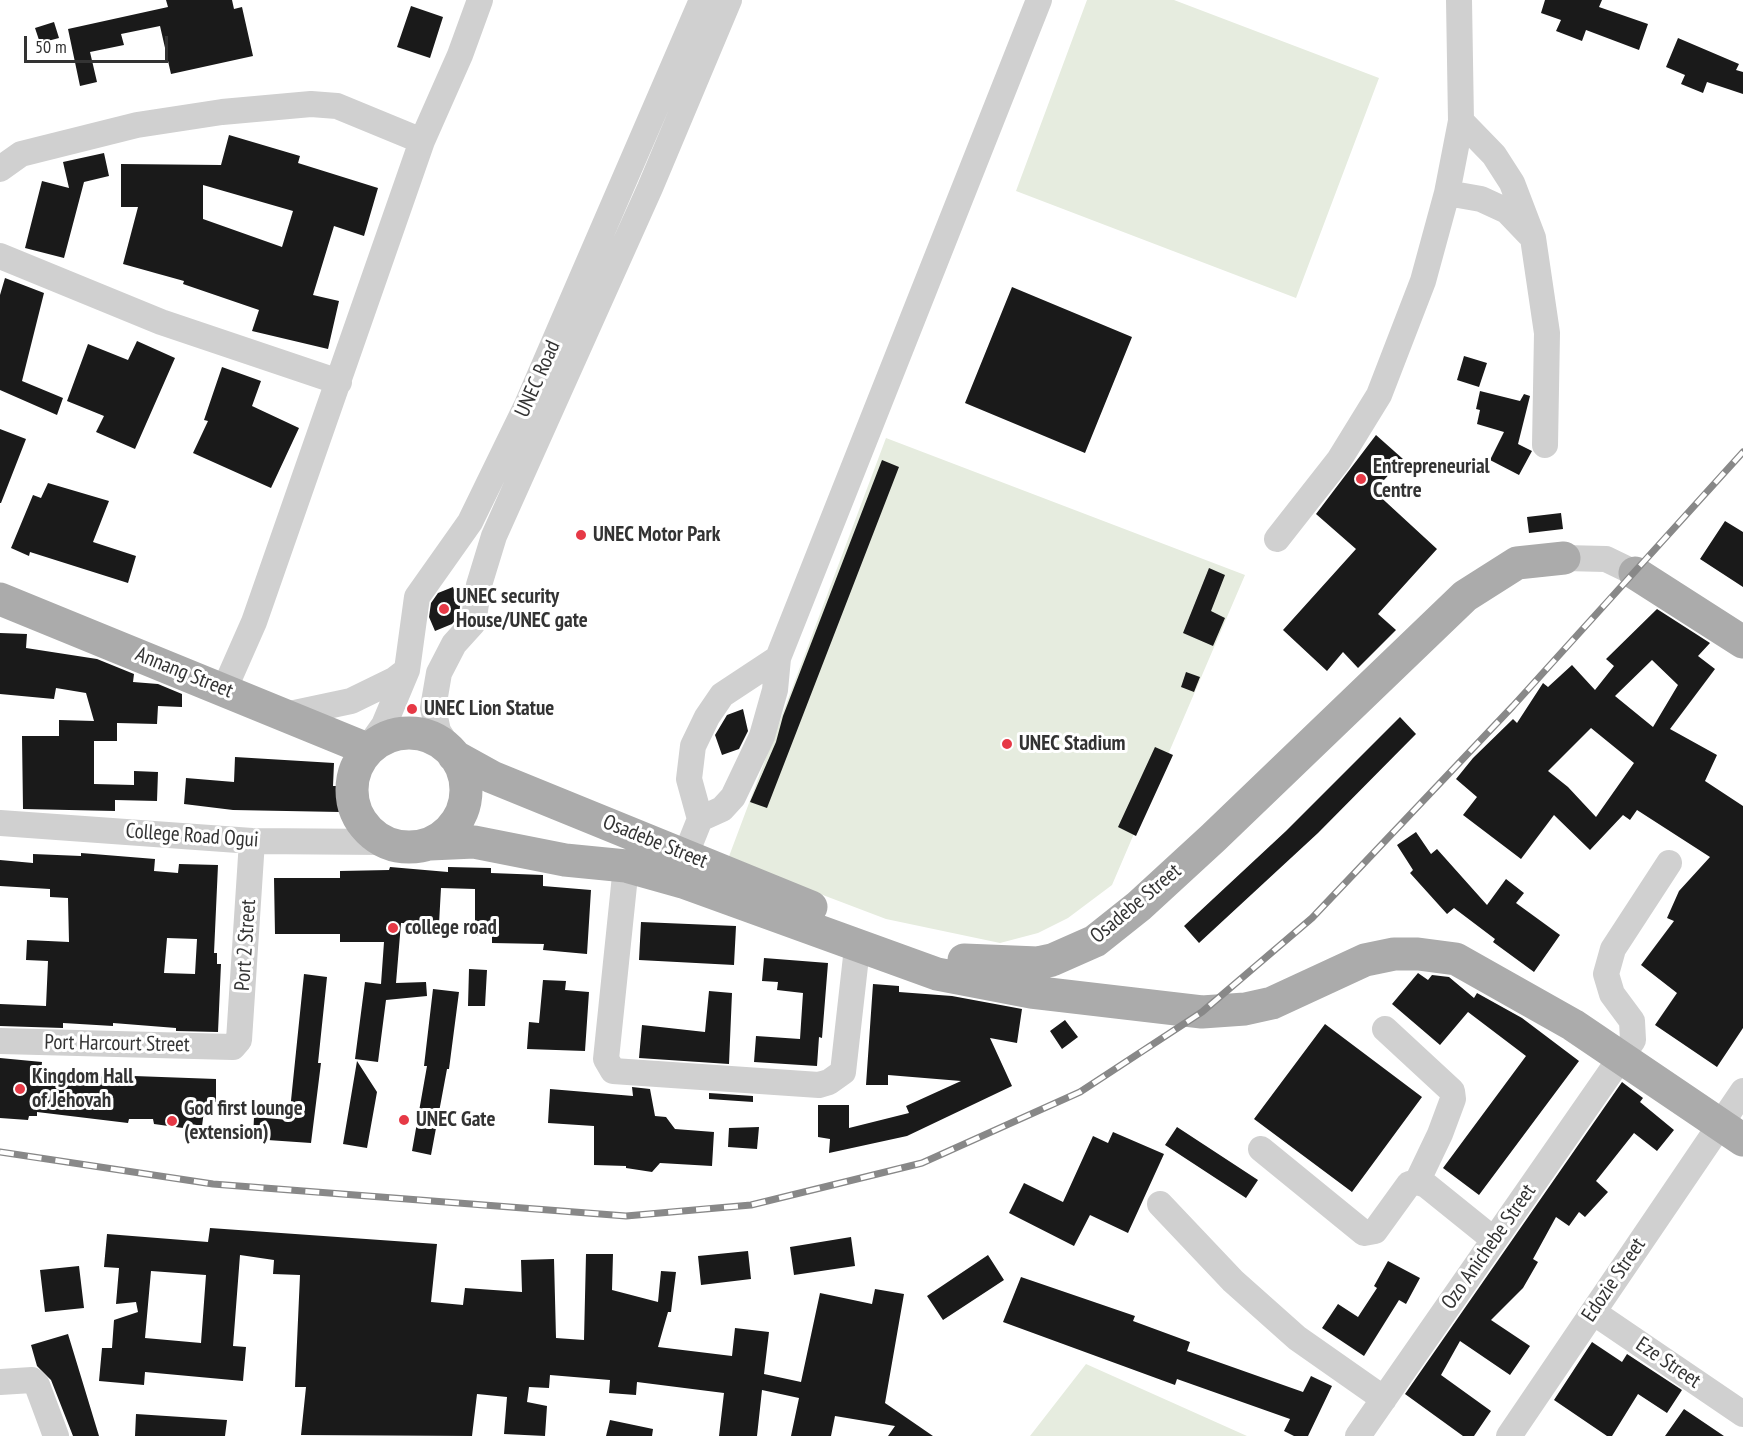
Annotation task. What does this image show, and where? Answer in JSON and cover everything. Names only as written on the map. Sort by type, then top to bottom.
[{"type":"main road","name":"Osadebe Street","points":[[454,756],[492,777],[686,854],[897,942],[931,953],[981,963],[1022,964],[1052,960],[1095,941],[1139,906],[1465,596],[1517,563],[1564,558]]},
{"type":"main road","points":[[1635,573],[1743,642]]},
{"type":"main road","name":"Annang Street","points":[[0,598],[367,749]]},
{"type":"main road","points":[[409,733],[434,740],[454,756],[462,769],[466,787],[464,805],[457,821],[446,834],[430,844],[413,848],[383,842],[371,833],[360,819],[354,804],[352,787],[356,770],[367,749],[391,736],[409,733]]},
{"type":"main road","name":"Osadebe Street","points":[[430,844],[474,842],[565,860],[626,866],[683,882],[857,948],[937,974],[1047,994],[1202,1012],[1245,1009],[1272,1003],[1365,960],[1394,954],[1435,954],[1456,959],[1475,968],[1573,1025],[1732,1132]]},
{"type":"main road","points":[[1047,994],[1052,960]]},
{"type":"street","points":[[225,690],[254,622],[422,141],[460,55],[480,0]]},
{"type":"street","name":"UNEC Road","points":[[367,749],[384,725],[407,669],[417,597],[470,522],[527,405],[702,0]]},
{"type":"street","name":"UNEC Road","points":[[454,756],[438,731],[433,708],[439,673],[454,644],[473,623],[479,585],[494,536],[650,188],[729,0]]},
{"type":"street","points":[[700,819],[722,809],[737,789],[762,736],[775,690],[778,658],[1039,0]]},
{"type":"street","points":[[1277,539],[1339,460],[1379,396],[1423,281],[1447,193],[1461,121],[1459,0]]},
{"type":"street","points":[[0,168],[21,154],[137,125],[234,111],[311,104],[338,106],[422,141]]},
{"type":"street","points":[[1461,121],[1494,155],[1512,183],[1533,238],[1547,333],[1545,445]]},
{"type":"street","points":[[627,175],[650,188]]},
{"type":"street","points":[[1447,193],[1480,199],[1507,211],[1533,238]]},
{"type":"street","points":[[0,256],[161,322],[312,375],[339,382]]},
{"type":"street","points":[[1564,558],[1606,559],[1635,573]]},
{"type":"street","points":[[686,854],[700,819],[689,778],[693,746],[707,717],[722,695],[778,658]]},
{"type":"street","points":[[285,715],[351,701],[394,680],[407,669]]},
{"type":"street","name":"College Road Ogui","points":[[0,823],[252,841],[383,842]]},
{"type":"street","name":"Port 2 Street","points":[[233,1047],[239,1040],[252,841]]},
{"type":"street","name":"Ozo Anichebe Street","points":[[1366,1433],[1384,1399],[1633,1040],[1632,1021],[1608,986],[1606,974],[1613,949],[1669,863]]},
{"type":"street","name":"Osadebe Street","points":[[626,866],[606,1059],[613,1071],[819,1085],[830,1082],[843,1072],[857,948]]},
{"type":"street","points":[[1384,1029],[1452,1091],[1453,1099],[1440,1134],[1418,1182]]},
{"type":"street","name":"Port Harcourt Street","points":[[0,1041],[233,1047]]},
{"type":"street","name":"Edozie Street","points":[[1509,1436],[1593,1312],[1732,1132],[1743,1091]]},
{"type":"street","points":[[1261,1149],[1364,1233],[1375,1231],[1409,1184],[1418,1182],[1426,1185],[1493,1239]]},
{"type":"street","points":[[1160,1204],[1233,1281],[1297,1338],[1384,1399]]},
{"type":"street","name":"Eze Street","points":[[1593,1312],[1743,1414]]},
{"type":"street","points":[[0,1382],[32,1380],[37,1385],[56,1436]]},
{"type":"shaded area","points":[[1087,0],[1174,0],[1379,78],[1296,298],[1016,191]]},
{"type":"shaded area","points":[[886,438],[1245,575],[1112,885],[1068,918],[1038,933],[1000,943],[886,919],[728,859]]},
{"type":"shaded area","points":[[1086,1364],[1247,1436],[1030,1436]]},
{"type":"building","points":[[166,0],[232,0],[234,9],[242,7],[253,56],[171,74],[160,26],[121,34],[124,45],[90,52],[97,82],[80,86],[68,29],[168,7]]},
{"type":"building","points":[[1545,0],[1602,0],[1599,7],[1648,24],[1639,50],[1586,30],[1582,41],[1556,31],[1561,20],[1541,13]]},
{"type":"building","points":[[411,6],[443,17],[430,58],[397,47]]},
{"type":"building","points":[[54,22],[59,38],[40,43],[35,28]]},
{"type":"building","points":[[1678,38],[1739,64],[1736,70],[1743,72],[1743,94],[1707,82],[1703,93],[1681,84],[1685,75],[1666,67]]},
{"type":"building","points":[[229,135],[300,156],[298,163],[378,188],[364,236],[334,226],[313,295],[339,301],[328,349],[252,331],[259,310],[183,284],[184,281],[123,264],[138,207],[121,207],[121,164],[221,165]],"holes":[[[203,185],[293,211],[282,247],[203,219]]]},
{"type":"building","points":[[104,153],[109,176],[84,182],[64,258],[25,248],[42,181],[69,188],[63,162]]},
{"type":"building","points":[[5,278],[44,293],[22,381],[63,398],[57,415],[0,390],[0,295]]},
{"type":"building","points":[[1012,287],[1132,337],[1085,453],[965,403]]},
{"type":"building","points":[[137,341],[175,358],[135,449],[96,432],[104,416],[67,401],[88,344],[128,360]]},
{"type":"building","points":[[1464,356],[1487,363],[1479,387],[1457,380]]},
{"type":"building","points":[[222,367],[261,381],[252,406],[299,428],[271,488],[193,453],[208,421],[204,420]]},
{"type":"building","points":[[1480,391],[1520,401],[1524,394],[1530,396],[1518,444],[1532,451],[1519,475],[1490,460],[1504,432],[1477,424],[1480,410],[1476,409]]},
{"type":"building","points":[[0,429],[26,439],[1,503],[0,503]]},
{"type":"building","points":[[1376,435],[1403,459],[1374,491],[1437,549],[1378,614],[1396,630],[1358,668],[1343,652],[1327,671],[1283,630],[1356,549],[1316,514]]},
{"type":"building","points":[[882,460],[899,467],[767,808],[750,802],[776,742],[783,716]]},
{"type":"building","points":[[48,483],[109,501],[93,542],[136,556],[128,583],[30,552],[29,556],[11,548],[33,495],[41,498]]},
{"type":"building","points":[[1561,513],[1563,529],[1529,533],[1527,517]]},
{"type":"building","points":[[1725,521],[1743,532],[1743,587],[1700,559]]},
{"type":"building","points":[[1209,568],[1225,575],[1211,611],[1225,618],[1213,646],[1183,633]]},
{"type":"building","name":"UNEC security House/UNEC gate","points":[[453,587],[460,606],[459,616],[452,624],[435,631],[429,617],[431,603],[438,593]]},
{"type":"building","points":[[1657,609],[1710,643],[1698,656],[1715,669],[1670,729],[1717,755],[1705,781],[1743,806],[1743,1028],[1717,1067],[1655,1025],[1677,993],[1641,965],[1674,921],[1667,918],[1679,891],[1710,857],[1637,810],[1630,820],[1623,815],[1590,850],[1554,815],[1521,859],[1463,815],[1477,797],[1456,779],[1473,758],[1513,719],[1517,723],[1543,683],[1548,687],[1572,665],[1595,690],[1614,666],[1606,659]],"holes":[[[1652,660],[1678,685],[1653,727],[1615,696]],[[1591,728],[1634,763],[1596,817],[1568,787],[1548,771]]]},
{"type":"building","points":[[0,633],[27,634],[26,648],[97,659],[134,674],[133,682],[158,684],[182,694],[182,707],[158,706],[157,724],[117,723],[117,741],[94,741],[94,784],[134,785],[134,771],[158,772],[157,801],[115,800],[115,811],[23,809],[22,736],[59,736],[59,720],[94,721],[86,693],[56,688],[54,699],[0,694]]},
{"type":"building","points":[[1186,672],[1200,677],[1194,692],[1181,687]]},
{"type":"building","points":[[743,709],[748,731],[739,749],[722,755],[715,735],[727,715]]},
{"type":"building","points":[[1400,717],[1416,734],[1318,833],[1199,943],[1184,926],[1286,831]]},
{"type":"building","points":[[1155,747],[1173,755],[1136,836],[1118,827]]},
{"type":"building","points":[[235,757],[334,763],[333,786],[340,786],[340,812],[233,810],[184,804],[186,778],[234,782]]},
{"type":"building","points":[[1416,832],[1431,854],[1437,849],[1487,905],[1506,879],[1524,893],[1516,903],[1560,935],[1534,972],[1493,942],[1495,939],[1454,908],[1447,914],[1410,873],[1413,870],[1397,845]]},
{"type":"building","points":[[81,853],[155,859],[154,871],[178,873],[179,864],[218,865],[214,953],[217,953],[217,964],[221,964],[218,1032],[176,1031],[176,1028],[113,1023],[113,1026],[63,1023],[63,1028],[0,1026],[0,1004],[46,1006],[48,961],[26,960],[27,940],[69,942],[68,898],[50,897],[50,889],[0,886],[0,860],[33,863],[33,854],[81,856]],"holes":[[[167,938],[197,939],[195,974],[164,973]]]},
{"type":"building","points":[[390,867],[448,872],[448,867],[491,868],[491,873],[543,875],[543,886],[591,890],[587,954],[543,950],[544,944],[492,943],[492,936],[475,936],[475,889],[441,888],[439,924],[401,923],[396,983],[426,982],[427,996],[386,1000],[378,1062],[355,1059],[365,982],[381,984],[384,942],[340,942],[340,934],[275,934],[274,878],[340,878],[340,871],[389,870]]},
{"type":"building","points":[[641,922],[736,926],[734,965],[639,960]]},
{"type":"building","points":[[764,958],[828,963],[822,1038],[819,1037],[817,1066],[754,1062],[756,1036],[800,1039],[803,993],[777,990],[778,982],[762,981]]},
{"type":"building","points":[[469,969],[487,970],[485,1006],[468,1006]]},
{"type":"building","points":[[1418,973],[1428,980],[1432,975],[1449,977],[1474,998],[1477,993],[1522,1018],[1579,1061],[1479,1195],[1443,1168],[1526,1056],[1468,1012],[1440,1045],[1392,1004]]},
{"type":"building","points":[[304,974],[327,977],[318,1063],[321,1063],[311,1143],[253,1139],[254,1117],[289,1120]]},
{"type":"building","points":[[543,980],[566,981],[565,990],[589,992],[585,1051],[527,1049],[529,1022],[539,1023]]},
{"type":"building","points":[[873,984],[899,986],[899,992],[952,996],[1022,1009],[1017,1043],[990,1038],[1012,1086],[907,1136],[829,1153],[830,1139],[818,1137],[818,1105],[849,1105],[849,1128],[909,1113],[906,1106],[961,1081],[888,1075],[888,1085],[866,1085]]},
{"type":"building","points":[[433,989],[459,992],[449,1069],[447,1069],[431,1155],[412,1151],[427,1066],[424,1066]]},
{"type":"building","points":[[709,991],[732,993],[729,1064],[639,1058],[642,1025],[705,1032]]},
{"type":"building","points":[[1065,1020],[1078,1037],[1062,1049],[1050,1031]]},
{"type":"building","points":[[1325,1024],[1422,1097],[1352,1192],[1254,1119]]},
{"type":"building","points":[[0,1058],[42,1062],[41,1072],[134,1079],[134,1076],[216,1079],[216,1103],[205,1103],[202,1126],[191,1124],[190,1129],[154,1124],[153,1119],[129,1119],[128,1123],[37,1112],[37,1116],[29,1116],[28,1120],[0,1118]]},
{"type":"building","points":[[357,1061],[377,1092],[367,1148],[343,1144]]},
{"type":"building","points":[[1622,1082],[1643,1098],[1640,1102],[1674,1130],[1657,1151],[1634,1133],[1596,1181],[1608,1192],[1585,1217],[1579,1212],[1569,1226],[1556,1217],[1533,1259],[1538,1262],[1523,1288],[1491,1320],[1530,1346],[1510,1375],[1460,1341],[1441,1375],[1491,1411],[1474,1436],[1463,1436],[1405,1394]]},
{"type":"building","points":[[632,1087],[650,1089],[655,1116],[666,1117],[675,1129],[714,1132],[712,1166],[660,1163],[652,1172],[626,1168],[626,1166],[594,1165],[594,1126],[548,1123],[550,1089],[633,1096]]},
{"type":"building","points":[[709,1093],[753,1096],[753,1102],[709,1099]]},
{"type":"building","points":[[759,1127],[757,1149],[728,1147],[729,1128]]},
{"type":"building","points":[[1177,1127],[1258,1180],[1246,1198],[1165,1145]]},
{"type":"building","points":[[1113,1132],[1164,1154],[1128,1233],[1090,1215],[1074,1246],[1009,1213],[1024,1183],[1063,1202],[1093,1136],[1108,1143]]},
{"type":"building","points":[[210,1228],[437,1244],[431,1302],[463,1305],[465,1288],[522,1292],[521,1260],[554,1259],[556,1338],[584,1340],[586,1254],[613,1254],[612,1290],[658,1302],[661,1271],[676,1272],[671,1312],[668,1312],[658,1347],[732,1356],[735,1328],[769,1332],[764,1374],[801,1382],[820,1293],[872,1304],[875,1289],[904,1294],[885,1403],[933,1436],[888,1436],[895,1426],[835,1416],[831,1436],[791,1436],[799,1398],[762,1390],[757,1436],[719,1436],[724,1393],[637,1382],[636,1395],[609,1393],[610,1380],[550,1375],[549,1388],[529,1387],[527,1402],[547,1406],[545,1436],[504,1434],[507,1397],[477,1394],[472,1436],[301,1435],[306,1387],[295,1387],[300,1275],[273,1274],[274,1260],[240,1255],[233,1346],[246,1347],[243,1381],[145,1372],[144,1385],[99,1381],[102,1348],[112,1348],[114,1320],[138,1312],[136,1302],[116,1304],[119,1268],[104,1267],[107,1234],[208,1242]],"holes":[[[151,1271],[206,1275],[201,1343],[145,1338]]]},
{"type":"building","points":[[851,1237],[855,1266],[794,1275],[790,1247]]},
{"type":"building","points":[[748,1251],[751,1279],[701,1285],[698,1256]]},
{"type":"building","points":[[988,1255],[1004,1280],[943,1320],[927,1296]]},
{"type":"building","points":[[1388,1261],[1420,1278],[1406,1304],[1399,1300],[1364,1356],[1322,1328],[1338,1304],[1358,1317],[1377,1288],[1374,1286]]},
{"type":"building","points":[[79,1266],[84,1308],[45,1312],[40,1270]]},
{"type":"building","points":[[1021,1277],[1135,1316],[1133,1321],[1190,1342],[1187,1351],[1303,1392],[1311,1376],[1332,1386],[1308,1436],[1294,1436],[1284,1431],[1290,1419],[1177,1379],[1175,1385],[1003,1322]]},
{"type":"building","points":[[68,1334],[99,1436],[73,1436],[51,1380],[37,1366],[31,1345]]},
{"type":"building","points":[[1592,1342],[1622,1362],[1627,1354],[1682,1390],[1667,1413],[1638,1394],[1612,1436],[1607,1436],[1554,1400]]},
{"type":"building","points":[[1684,1409],[1724,1436],[1665,1436]]},
{"type":"building","points":[[136,1414],[227,1420],[225,1436],[135,1436]]},
{"type":"building","points":[[610,1420],[653,1429],[652,1436],[606,1436]]},
{"type":"railway","points":[[0,1152],[213,1184],[626,1216],[751,1205],[922,1163],[1080,1092],[1202,1012],[1312,918],[1513,706],[1743,452]]},
{"type":"place","name":"Entrepreneurial Centre","points":[[1361,479]]},
{"type":"place","name":"UNEC Motor Park","points":[[581,535]]},
{"type":"place","name":"UNEC security House/UNEC gate","points":[[444,609]]},
{"type":"place","name":"UNEC Lion Statue","points":[[412,709]]},
{"type":"place","name":"UNEC Stadium","points":[[1007,744]]},
{"type":"place","name":"college road","points":[[393,928]]},
{"type":"place","name":"Kingdom Hall of Jehovah","points":[[20,1089]]},
{"type":"place","name":"UNEC Gate","points":[[404,1120]]},
{"type":"place","name":"God first lounge (extension)","points":[[172,1121]]}]
